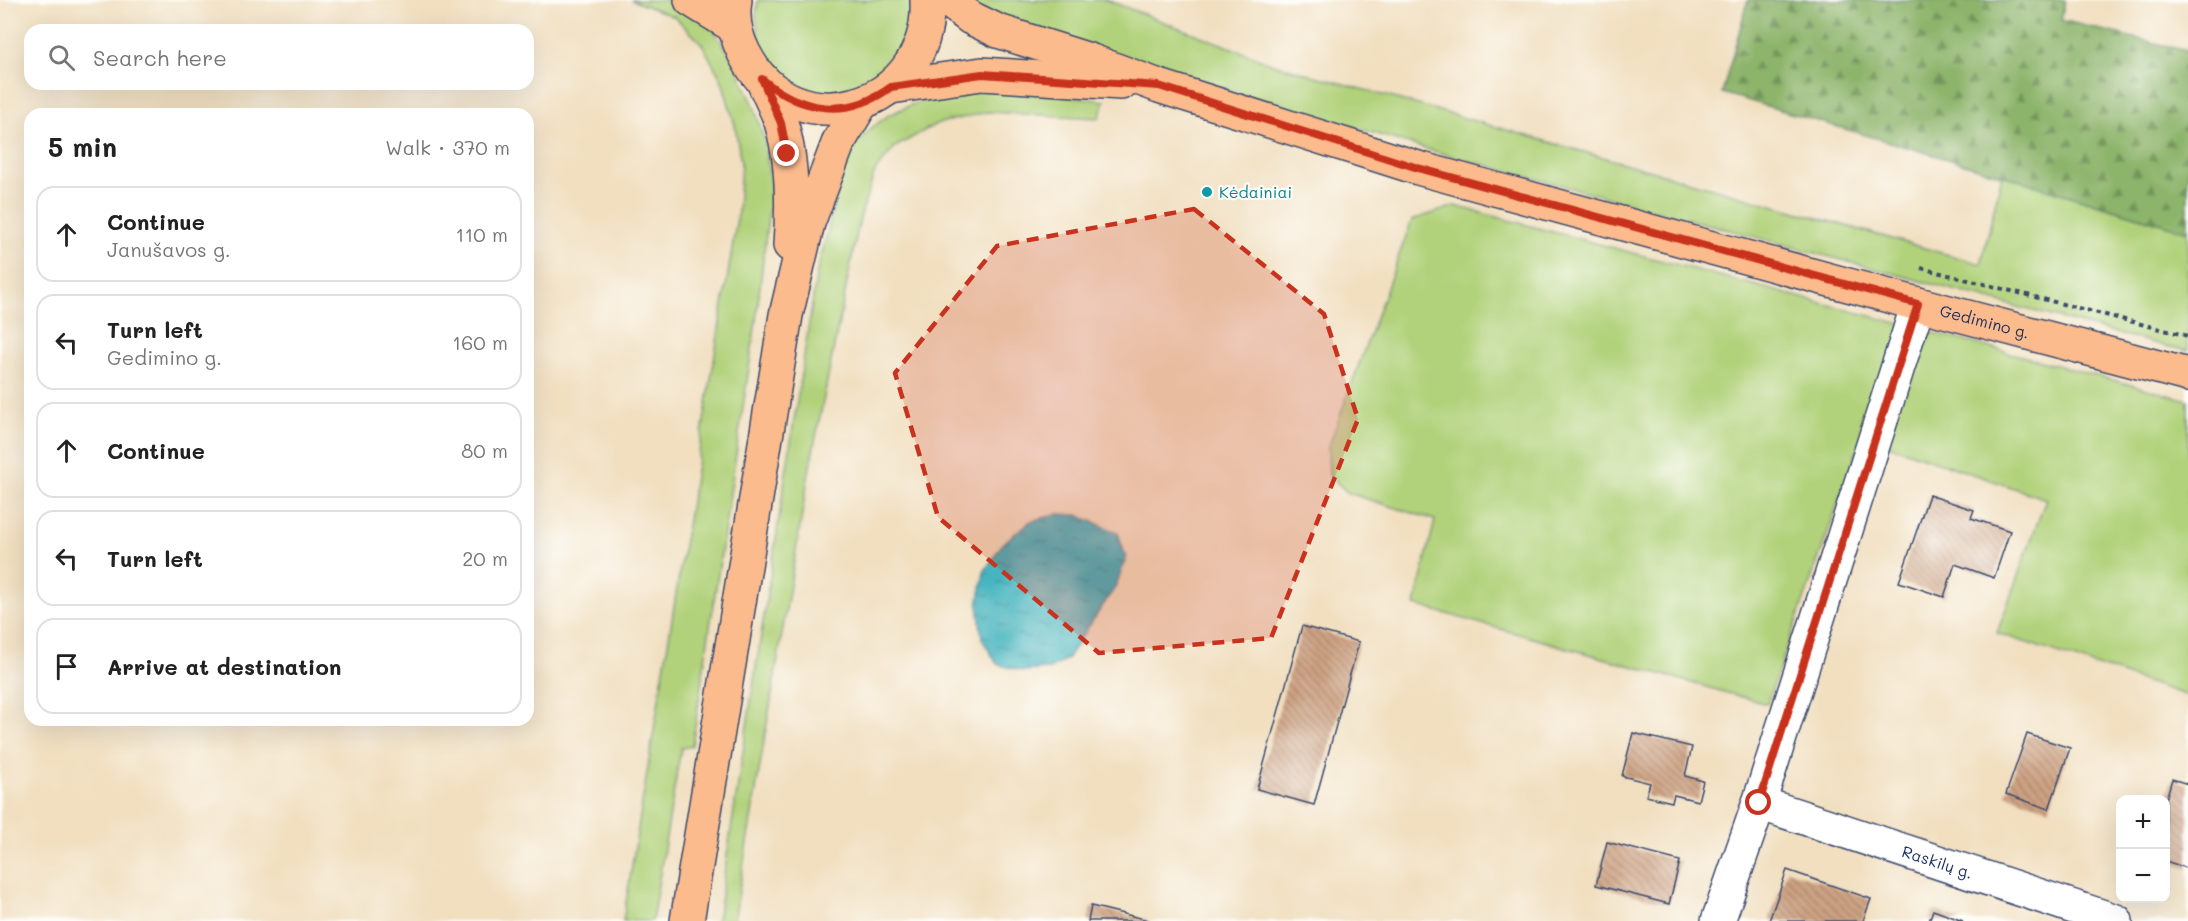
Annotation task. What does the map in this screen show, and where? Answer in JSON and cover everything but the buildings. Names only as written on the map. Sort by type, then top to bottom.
[{"type":"main road","points":[[691,0],[735,14],[741,46],[750,64],[762,79],[778,93],[819,108],[840,108],[861,104],[882,93],[900,79],[915,60],[924,39],[928,17],[927,0]]},
{"type":"main road","points":[[947,0],[971,18],[998,31],[1092,61],[1159,86]]},
{"type":"main road","points":[[891,87],[982,74],[1159,86]]},
{"type":"main road","points":[[762,79],[781,123],[791,182],[792,221],[786,315]]},
{"type":"main road","name":"Gedimino g.","points":[[1159,86],[1418,168],[2188,375]]},
{"type":"main road","points":[[687,921],[786,315],[815,203],[839,141],[861,104]]},
{"type":"street","points":[[1718,921],[1759,803],[1918,304]]},
{"type":"street","name":"Raskilų g.","points":[[1759,803],[2116,921]]},
{"type":"path","points":[[1915,266],[2188,336]]},
{"type":"highlighted area","points":[[1194,209],[1324,314],[1358,419],[1271,638],[1099,653],[938,517],[895,373],[997,246]]},
{"type":"green space","points":[[631,0],[679,0],[715,32],[734,61],[754,106],[765,143],[771,191],[756,321],[692,746],[681,748],[652,921],[623,921],[738,212],[741,163],[735,125],[722,81],[702,44],[675,17]]},
{"type":"green space","points":[[758,0],[911,0],[907,47],[880,80],[841,95],[799,87],[781,74],[767,58],[759,38],[756,17]]},
{"type":"green space","points":[[958,0],[1107,0],[1273,64],[1981,264],[2002,175],[2188,232],[2188,351],[1440,153],[1020,27]]},
{"type":"green space","points":[[1748,0],[2065,0],[2061,20],[2188,51],[2188,232],[1722,93]]},
{"type":"green space","points":[[1003,87],[1105,101],[1099,118],[987,112],[936,124],[895,147],[875,171],[860,218],[810,466],[734,921],[717,921],[817,272],[845,164],[855,145],[870,129],[889,115],[920,101],[959,90]]},
{"type":"green space","points":[[1455,206],[2188,400],[2188,696],[1997,633],[2046,499],[1862,436],[1767,704],[1415,605],[1435,520],[1348,493],[1329,475],[1328,448],[1412,220]]},
{"type":"water","points":[[1058,514],[1078,515],[1118,533],[1126,558],[1116,586],[1067,659],[1050,669],[1023,671],[997,664],[982,639],[978,605],[984,572],[1003,543],[1031,521]]},
{"type":"place","name":"Kėdainiai","points":[[1207,192]]},
{"type":"route","points":[[787,154],[781,123],[762,79],[778,93],[819,108],[840,108],[861,104],[891,87],[982,74],[1159,86],[1418,168],[1918,304],[1759,803]]}]
